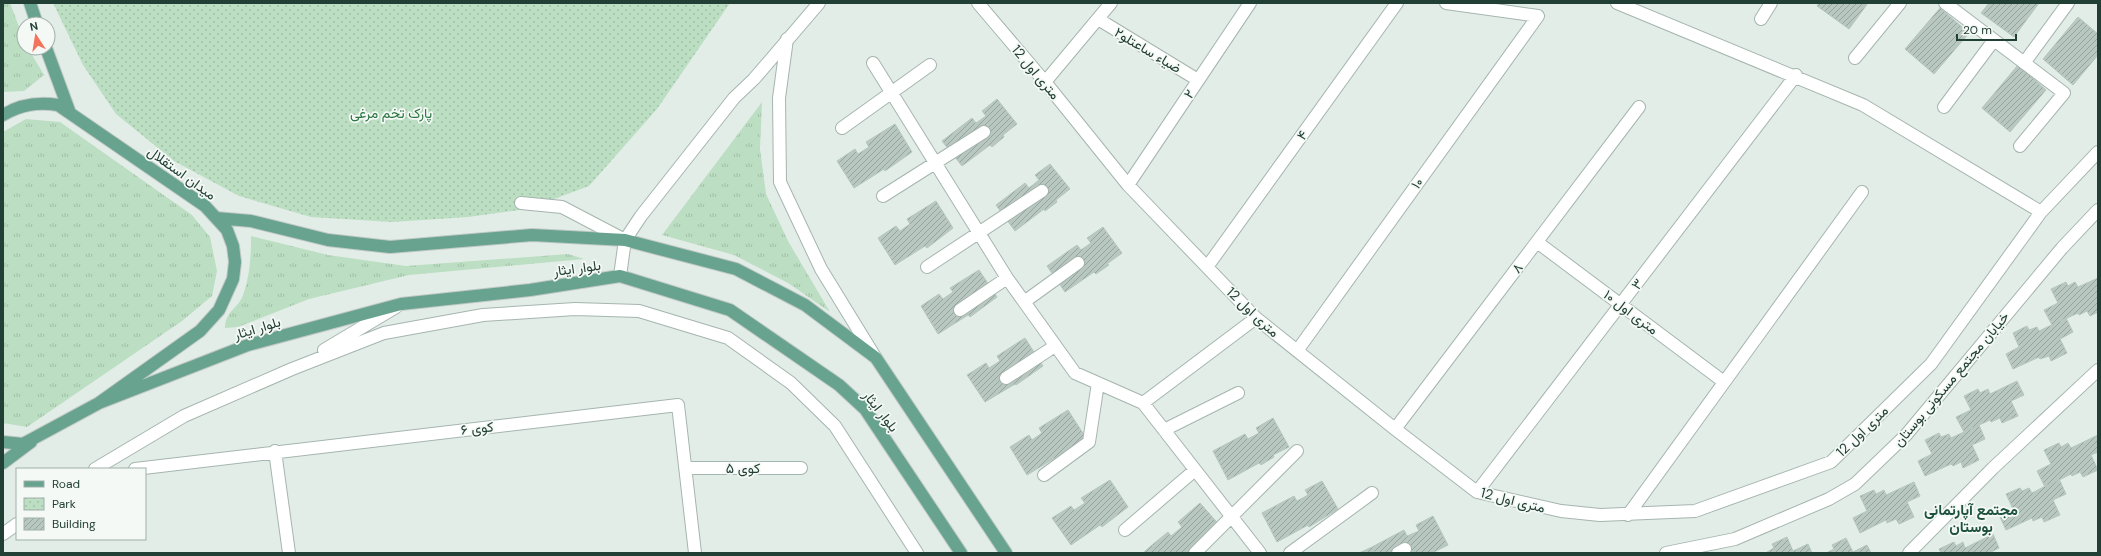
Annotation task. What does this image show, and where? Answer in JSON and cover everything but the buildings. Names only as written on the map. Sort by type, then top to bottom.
[{"type":"main road","points":[[30,3],[35,16]]},
{"type":"main road","points":[[49,56],[70,113]]},
{"type":"main road","name":"میدان استقلال","points":[[3,115],[26,104],[42,103],[58,105],[205,206],[227,230],[233,246],[235,262],[233,279],[219,310],[200,331],[100,403],[23,444],[3,442]]},
{"type":"main road","name":"بلوار ایثار","points":[[216,218],[251,221],[328,240],[390,247],[532,235],[625,240],[736,269],[805,305],[876,358],[1006,553]]},
{"type":"main road","name":"بلوار ایثار","points":[[100,403],[248,345],[401,304],[530,290],[620,276],[730,310],[839,385],[864,409],[961,553]]},
{"type":"main road","points":[[3,463],[43,433]]},
{"type":"street","points":[[620,276],[625,240],[641,216],[734,98],[754,79],[819,3]]},
{"type":"street","name":"12 متری اول","points":[[978,3],[1045,82],[1128,186],[1256,318],[1395,429],[1477,492],[1560,511],[1600,515],[1695,511],[1831,462],[1931,364],[2042,212],[2098,152]]},
{"type":"street","points":[[1045,82],[1111,3]]},
{"type":"street","name":"۲","points":[[1128,186],[1250,3]]},
{"type":"street","name":"۴","points":[[1207,267],[1397,3]]},
{"type":"street","name":"۱۰","points":[[1297,351],[1538,16],[1446,3]]},
{"type":"street","points":[[1617,3],[1796,75],[1863,104],[2042,212]]},
{"type":"street","points":[[1761,19],[1771,3]]},
{"type":"street","points":[[1855,58],[1900,3]]},
{"type":"street","points":[[2024,63],[2068,3]]},
{"type":"street","points":[[1951,5],[2064,93],[2020,146]]},
{"type":"street","name":"ضیاء ساعتلو۲","points":[[1098,19],[1198,80]]},
{"type":"street","points":[[787,39],[779,98],[780,182],[821,269],[876,358]]},
{"type":"street","points":[[1944,107],[1994,40]]},
{"type":"street","points":[[873,63],[1006,278],[1075,373],[1143,403],[1260,553]]},
{"type":"street","points":[[842,128],[930,65]]},
{"type":"street","name":"۳","points":[[1477,492],[1796,75]]},
{"type":"street","name":"۸","points":[[1395,429],[1639,107]]},
{"type":"street","points":[[882,196],[984,132]]},
{"type":"street","points":[[927,267],[1042,191]]},
{"type":"street","points":[[1628,515],[1862,192]]},
{"type":"street","points":[[521,203],[562,207],[625,240]]},
{"type":"street","name":"خیابان مجتمع مسکونی بوستان","points":[[1666,553],[1735,539],[1829,499],[1855,484],[1906,435],[2062,248],[2098,210]]},
{"type":"street","name":"۱۰ متری اول","points":[[1537,242],[1724,382]]},
{"type":"street","points":[[1024,302],[1078,263]]},
{"type":"street","points":[[960,310],[1006,278]]},
{"type":"street","points":[[292,369],[401,304]]},
{"type":"street","points":[[97,468],[184,416],[292,369],[384,333],[483,314],[575,309],[639,311],[728,338],[791,383],[835,426],[917,553]]},
{"type":"street","points":[[1143,403],[1256,318]]},
{"type":"street","points":[[1006,378],[1055,346]]},
{"type":"street","points":[[1909,553],[1993,468],[2098,370]]},
{"type":"street","points":[[1044,475],[1088,442],[1098,383]]},
{"type":"street","points":[[1164,430],[1238,393]]},
{"type":"street","name":"کوی ۶","points":[[142,468],[275,451],[678,405],[686,468]]},
{"type":"street","points":[[275,451],[289,553]]},
{"type":"street","points":[[1195,553],[1297,451]]},
{"type":"street","points":[[686,468],[695,553]]},
{"type":"street","name":"کوی ۵","points":[[686,468],[801,468]]},
{"type":"street","points":[[1125,530],[1195,470]]},
{"type":"street","points":[[1290,553],[1372,493]]},
{"type":"street","points":[[3,534],[16,525]]},
{"type":"green space","points":[[3,3],[10,3],[16,19],[16,56],[33,56],[44,75],[24,91],[3,92]]},
{"type":"green space","name":"پارک تخم مرغی","points":[[53,3],[730,3],[657,109],[589,186],[527,209],[468,217],[392,222],[311,217],[239,196],[174,161],[116,114],[83,65]]},
{"type":"green space","points":[[762,102],[760,149],[766,194],[788,241],[830,312],[788,283],[734,255],[662,235]]},
{"type":"green space","points":[[26,119],[60,122],[192,215],[210,237],[217,271],[212,296],[182,321],[27,427],[3,423],[3,132]]},
{"type":"green space","points":[[251,236],[328,255],[406,266],[568,254],[584,259],[409,275],[309,299],[238,327],[225,328],[229,314],[241,300],[247,281],[250,266]]},
{"type":"district","name":"مجتمع آپارتمانی بوستان","points":[[1971,518]]}]
